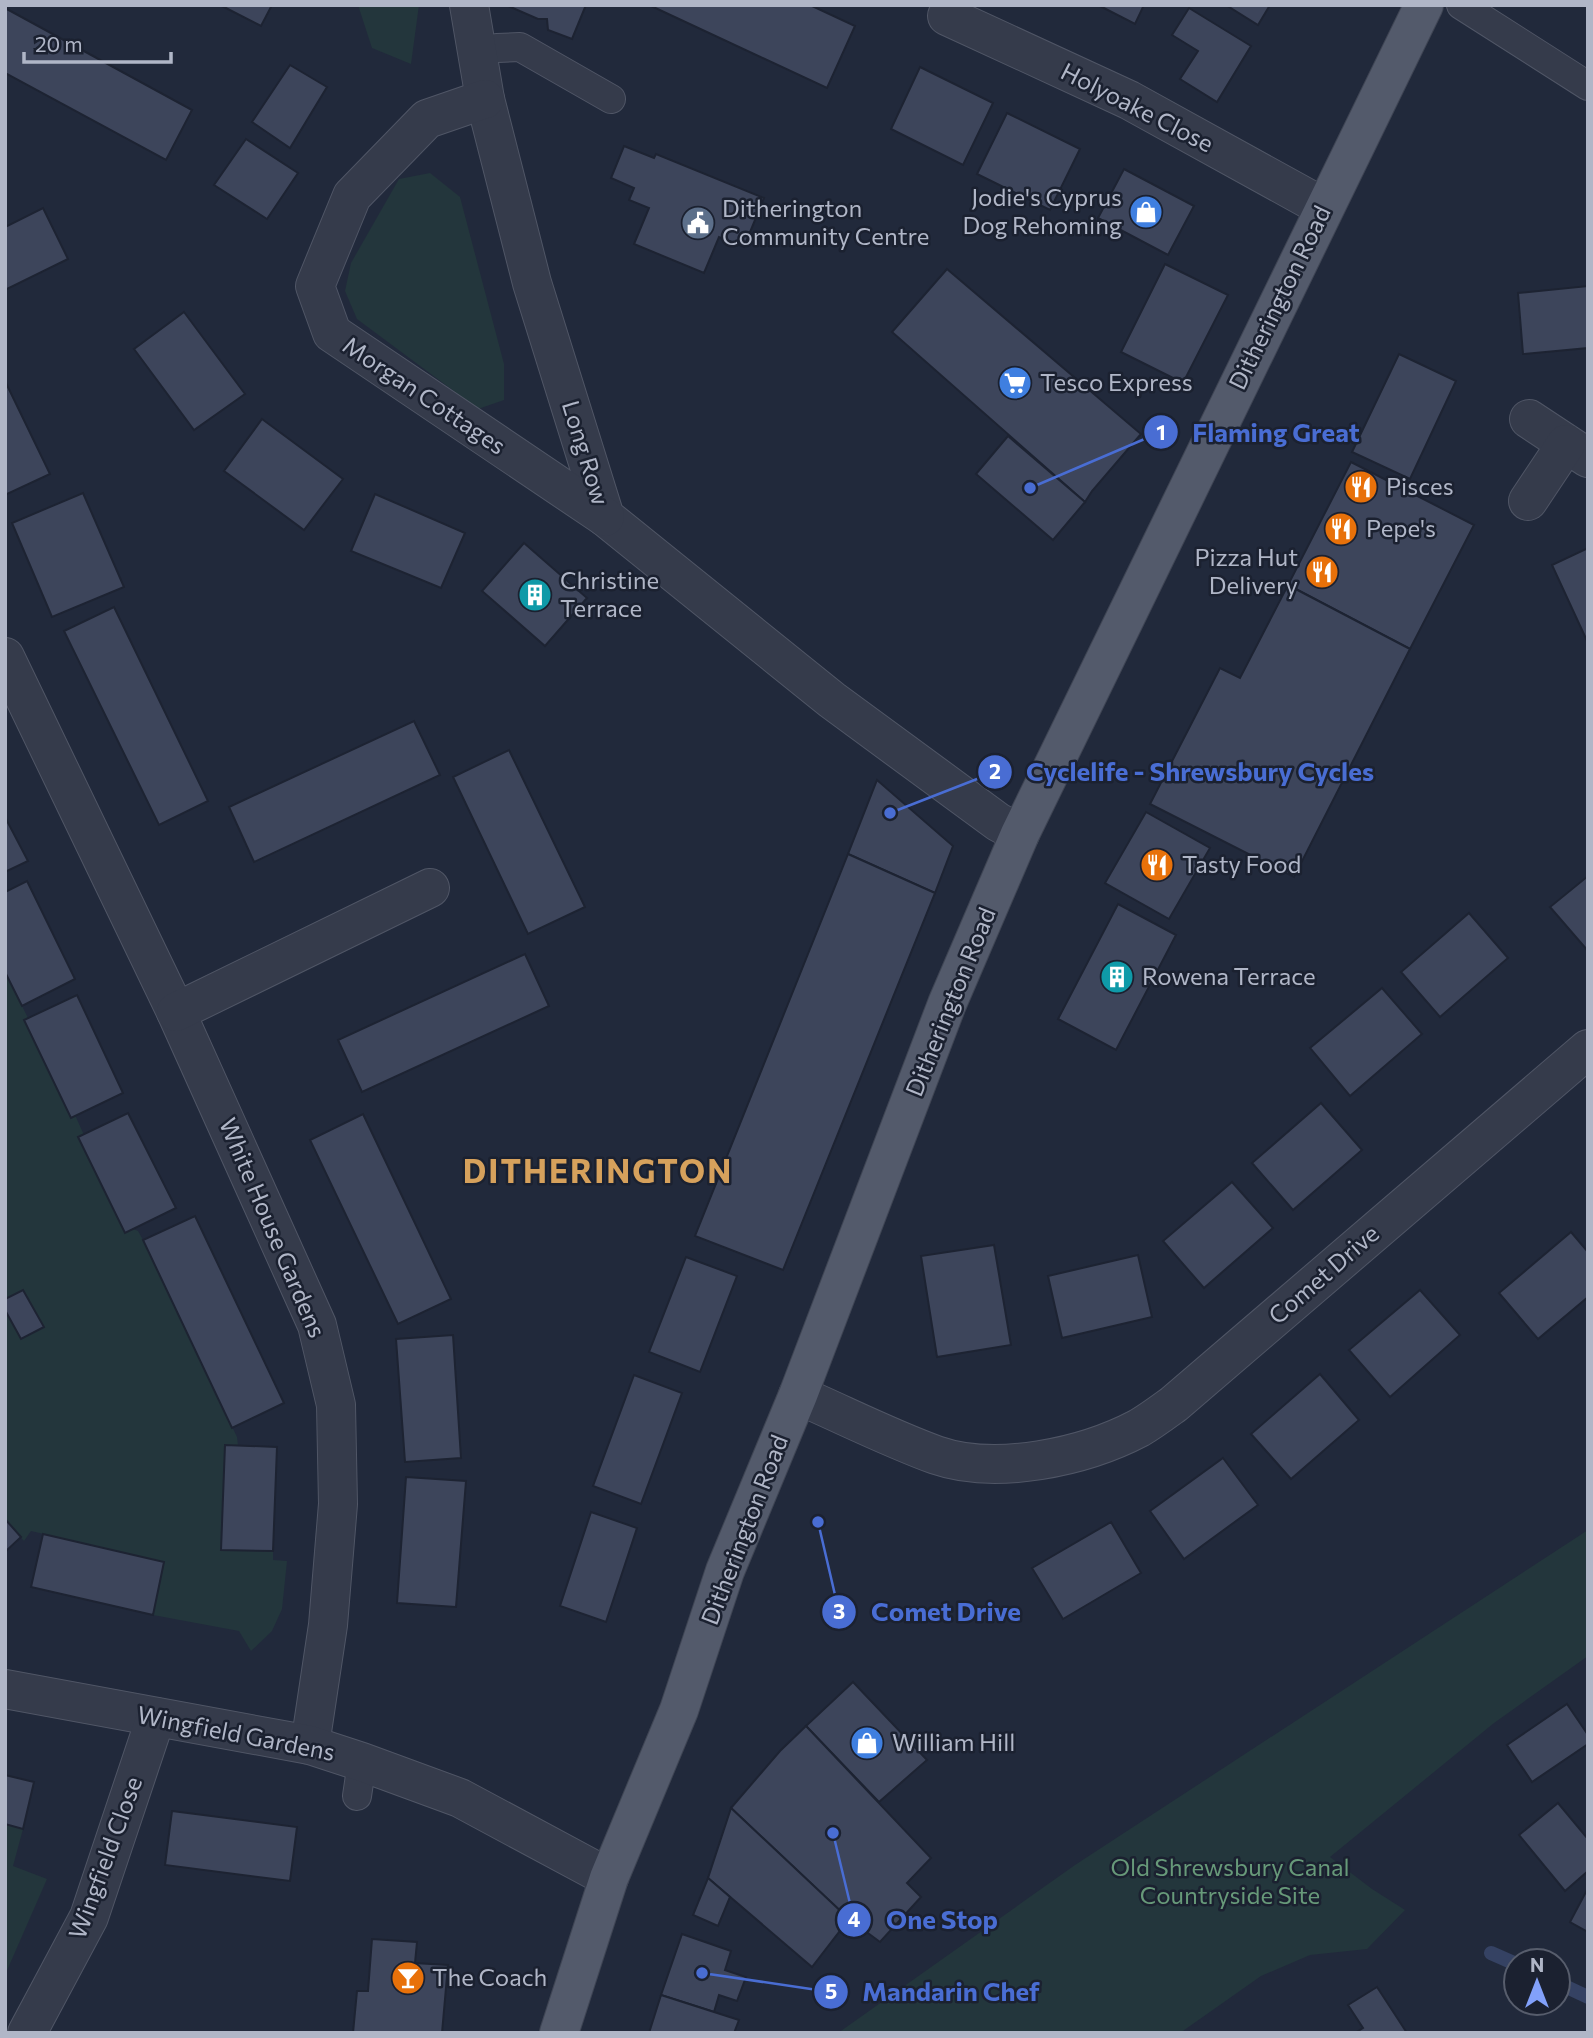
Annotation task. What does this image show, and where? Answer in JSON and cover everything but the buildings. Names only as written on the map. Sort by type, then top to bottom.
[{"type":"main road","name":"Ditherington Road","points":[[559,2033],[609,1878],[679,1710],[725,1571],[798,1395],[947,1004],[1020,834],[1323,207],[1424,5]]},
{"type":"street","name":"Long Row","points":[[469,5],[485,99],[532,283],[605,517],[832,701],[998,822],[1020,834]]},
{"type":"street","name":"Holyoake Close","points":[[947,16],[1129,100],[1323,207]]},
{"type":"street","name":"Morgan Cottages","points":[[485,99],[427,119],[352,196],[316,286],[332,333],[605,517]]},
{"type":"street","points":[[1528,501],[1577,451],[1529,419]]},
{"type":"street","name":"White House Gardens","points":[[5,657],[176,1012],[317,1325],[336,1405],[338,1504],[328,1625],[310,1745]]},
{"type":"street","points":[[176,1012],[430,888]]},
{"type":"street","name":"Comet Drive","points":[[798,1395],[938,1456],[989,1465],[1049,1458],[1096,1446],[1139,1428],[1174,1404],[1588,1049]]},
{"type":"street","name":"Wingfield Gardens","points":[[5,1689],[310,1745],[360,1779],[460,1798],[609,1878]]},
{"type":"street","name":"Wingfield Close","points":[[27,2033],[89,1917],[156,1717]]},
{"type":"lane","points":[[1461,5],[1588,86]]},
{"type":"lane","points":[[477,52],[520,47],[611,99]]},
{"type":"green space","points":[[358,5],[419,5],[411,64],[372,48]]},
{"type":"green space","points":[[430,173],[460,197],[504,364],[504,400],[478,409],[357,319],[345,291],[351,263],[399,179]]},
{"type":"green space","points":[[5,972],[28,1018],[25,1020],[70,1117],[75,1115],[84,1135],[78,1138],[125,1233],[133,1229],[138,1231],[143,1240],[237,1437],[238,1446],[225,1445],[221,1549],[273,1551],[273,1560],[287,1561],[282,1609],[272,1631],[251,1651],[239,1631],[153,1615],[164,1562],[31,1531],[24,1541],[5,1519]]},
{"type":"green space","name":"Old Shrewsbury Canal Countryside Site","points":[[1588,1530],[1588,1656],[1494,1723],[1330,1857],[1405,1910],[1367,1949],[1310,1955],[1261,1976],[1180,2033],[838,2033],[1075,1865]]},
{"type":"green space","points":[[5,1824],[23,1829],[13,1866],[47,1879],[5,1975]]},
{"type":"waterway","points":[[1491,1953],[1502,1958]]},
{"type":"waterway","points":[[1572,1990],[1588,1997]]},
{"type":"place","name":"Jodie's Cyprus Dog Rehoming","points":[[1146,212]]},
{"type":"place","name":"Ditherington Community Centre","points":[[698,223]]},
{"type":"place","name":"Tesco Express","points":[[1015,383]]},
{"type":"place","name":"Pisces","points":[[1361,487]]},
{"type":"place","name":"Flaming Great","points":[[1030,488]]},
{"type":"place","name":"Pepe's","points":[[1341,529]]},
{"type":"place","name":"Pizza Hut Delivery","points":[[1322,572]]},
{"type":"place","name":"Christine Terrace","points":[[535,595]]},
{"type":"place","name":"Cyclelife - Shrewsbury Cycles","points":[[890,813]]},
{"type":"place","name":"Tasty Food","points":[[1157,865]]},
{"type":"place","name":"Rowena Terrace","points":[[1117,977]]},
{"type":"place","name":"Comet Drive","points":[[818,1522]]},
{"type":"place","name":"William Hill","points":[[867,1743]]},
{"type":"place","name":"One Stop","points":[[833,1833]]},
{"type":"place","name":"Mandarin Chef","points":[[702,1973]]},
{"type":"place","name":"The Coach","points":[[408,1978]]},
{"type":"district","name":"DITHERINGTON","points":[[598,1172]]}]
